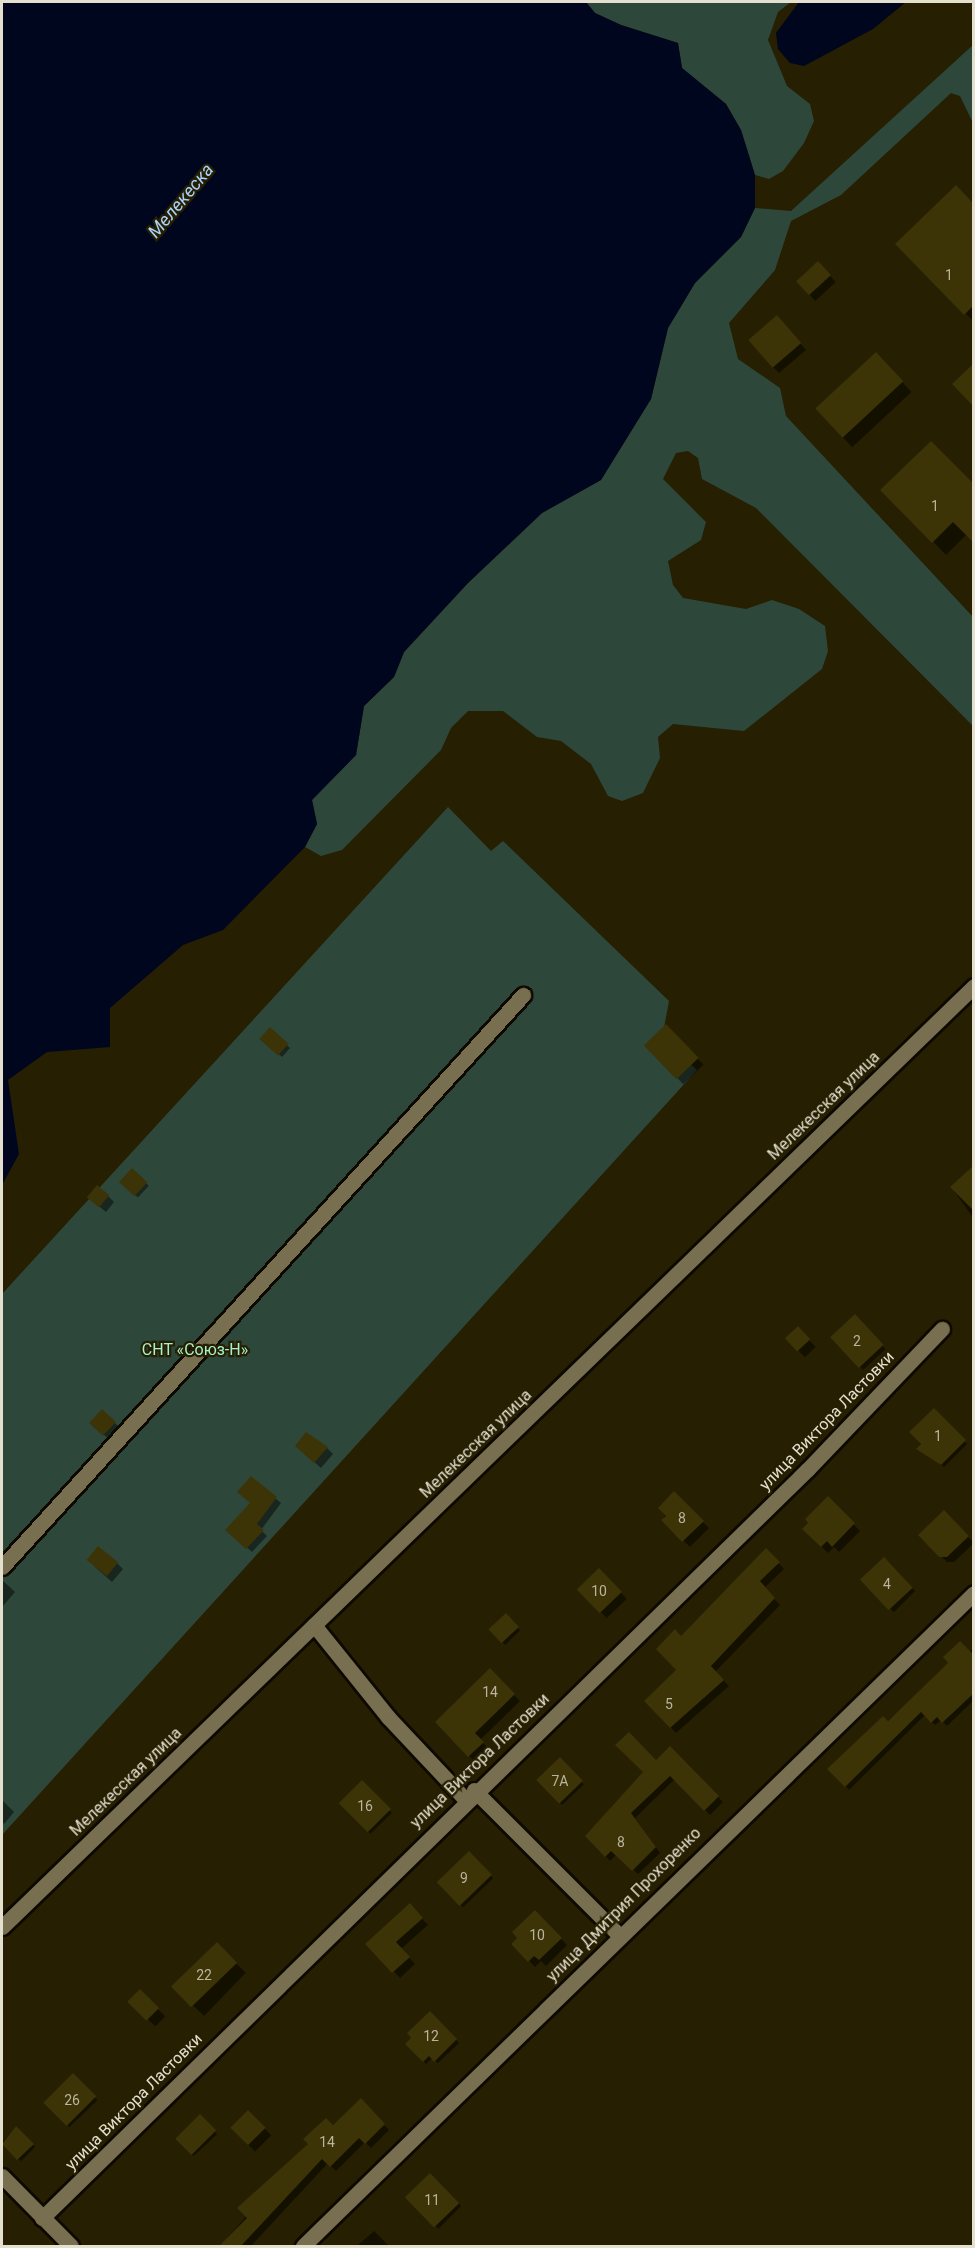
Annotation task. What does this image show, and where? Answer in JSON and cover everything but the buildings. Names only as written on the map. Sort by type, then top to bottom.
[{"type":"street","name":"Мелекесская улица","points":[[2,1927],[974,986]]},
{"type":"street","points":[[2,1567],[523,995]]},
{"type":"street","name":"улица Виктора Ластовки","points":[[42,2217],[470,1795],[808,1469],[942,1329]]},
{"type":"street","name":"улица Дмитрия Прохоренко","points":[[303,2247],[618,1935],[974,1593]]},
{"type":"street","points":[[314,1625],[388,1717],[618,1935]]},
{"type":"street","points":[[2,2176],[71,2247]]},
{"type":"green space","points":[[586,2],[791,2],[778,12],[768,40],[787,86],[810,104],[814,121],[804,143],[783,171],[769,179],[755,175],[741,130],[726,104],[682,68],[678,43],[621,25],[595,13]]},
{"type":"green space","points":[[973,45],[973,123],[960,96],[951,93],[841,195],[791,221],[775,270],[729,323],[738,359],[780,388],[786,416],[973,617],[973,726],[756,508],[702,479],[698,458],[688,451],[676,453],[663,479],[706,522],[701,540],[668,561],[673,585],[683,598],[746,609],[772,600],[799,609],[825,626],[828,651],[822,669],[744,731],[673,724],[658,737],[660,758],[643,793],[622,801],[608,796],[591,764],[561,741],[537,737],[503,711],[468,711],[451,728],[441,750],[342,850],[321,856],[305,847],[317,824],[312,800],[356,755],[364,706],[394,677],[404,652],[468,583],[542,513],[601,480],[651,399],[668,328],[695,283],[741,237],[755,208],[791,211]]},
{"type":"green space","name":"СНТ «Союз-Н»","points":[[448,807],[491,851],[503,841],[669,1001],[662,1038],[697,1070],[2,1835],[2,1294]]},
{"type":"water","name":"Мелекеска","points":[[2,2],[586,2],[595,13],[621,25],[678,43],[682,68],[726,104],[741,130],[755,175],[755,208],[741,237],[695,283],[668,328],[651,399],[601,480],[542,513],[468,583],[404,652],[394,677],[364,706],[356,755],[312,800],[317,824],[305,847],[223,930],[183,945],[110,1008],[110,1047],[47,1052],[8,1080],[19,1154],[2,1185]]},
{"type":"water","points":[[799,2],[906,2],[873,29],[804,66],[790,63],[778,49],[776,33]]}]
